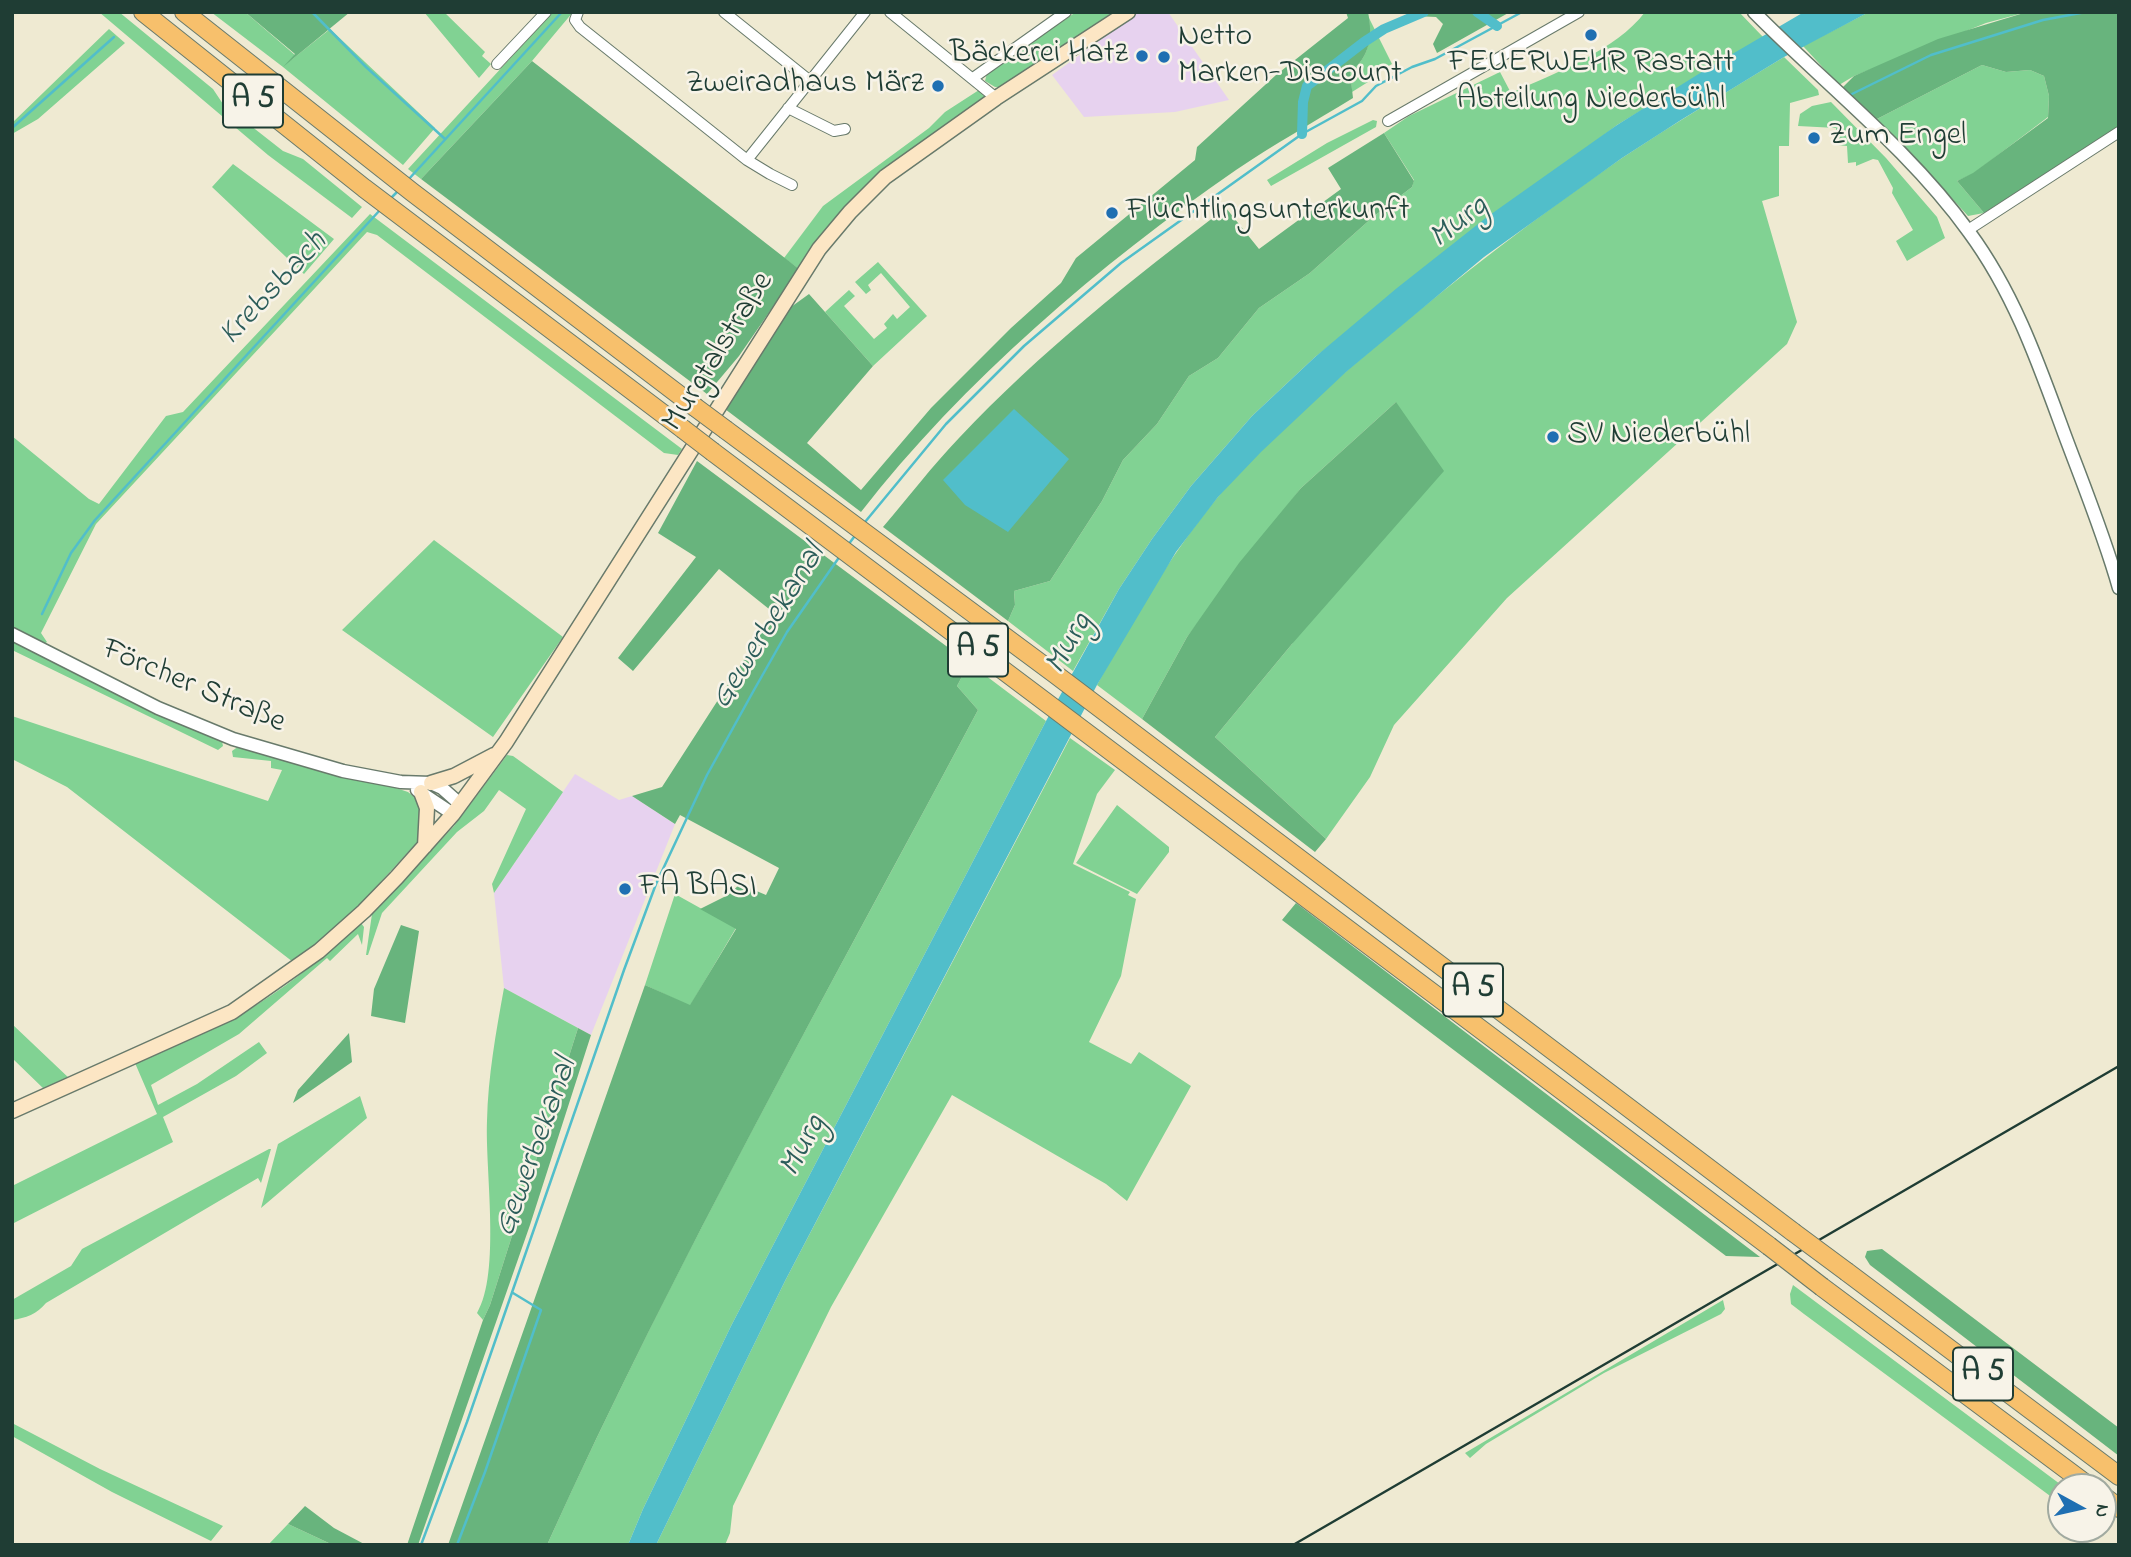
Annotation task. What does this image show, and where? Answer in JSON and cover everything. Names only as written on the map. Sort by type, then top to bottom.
[{"type":"highway","name":"A 5","points":[[144,12],[395,212],[2071,1473]]},
{"type":"highway","name":"A 5","points":[[184,12],[381,169],[695,407],[1055,674],[1151,749],[2119,1476]]},
{"type":"main road","name":"Murgtalstraße","points":[[12,1111],[232,1012],[319,951],[364,911],[425,846],[499,753],[818,248],[885,177],[996,98],[1128,12]]},
{"type":"main road","points":[[425,846],[426,787],[499,753]]},
{"type":"street","points":[[497,64],[546,12]]},
{"type":"street","points":[[578,12],[576,24],[747,160],[792,185]]},
{"type":"street","points":[[724,12],[810,81]]},
{"type":"street","points":[[747,160],[865,12]]},
{"type":"street","points":[[890,12],[996,98]]},
{"type":"street","points":[[973,78],[1066,12]]},
{"type":"street","points":[[1388,121],[1579,12]]},
{"type":"street","points":[[1755,12],[1919,172],[1968,230],[2010,296],[2030,341],[2119,588]]},
{"type":"street","points":[[788,108],[834,131],[845,129]]},
{"type":"street","points":[[1968,230],[2119,132]]},
{"type":"street","name":"Förcher Straße","points":[[12,634],[158,708],[233,739],[343,771],[426,787]]},
{"type":"street","points":[[426,787],[442,788],[456,809]]},
{"type":"shaded area","points":[[1139,12],[1168,12],[1229,100],[1175,112],[1084,117],[1052,75]]},
{"type":"shaded area","points":[[575,774],[619,800],[632,796],[675,824],[591,1035],[504,988],[494,893]]},
{"type":"green space","points":[[99,12],[119,12],[213,89],[223,104],[283,151],[303,159],[362,207],[352,218],[268,155]]},
{"type":"green space","points":[[211,12],[245,12],[295,55],[290,61],[330,29],[435,128],[403,165]]},
{"type":"green space","points":[[245,12],[350,12],[283,67],[295,54]]},
{"type":"green space","points":[[424,12],[444,12],[485,52],[482,56],[491,64],[479,78]]},
{"type":"green space","points":[[553,12],[573,12],[532,61],[421,179],[408,169]]},
{"type":"green space","points":[[1076,12],[1113,12],[1005,87],[995,87],[985,81],[987,73]]},
{"type":"green space","points":[[1346,12],[1368,12],[1369,21],[1370,38],[1366,53],[1350,72],[1353,98],[1236,170],[1135,244],[1085,285],[988,371],[943,417],[861,512],[725,409],[791,307],[809,294],[873,366],[807,443],[861,490],[931,408],[1011,328],[1061,283],[1076,258],[1195,160],[1197,147],[1276,75],[1348,18]]},
{"type":"green space","points":[[1406,12],[1510,12],[1437,53],[1433,44],[1443,24],[1436,17],[1414,16]]},
{"type":"green space","points":[[1645,12],[1739,12],[1763,37],[1617,125],[1315,357],[1252,416],[1191,486],[1119,589],[1073,671],[1008,621],[1015,605],[1014,591],[1050,581],[1102,501],[1123,460],[1157,424],[1189,376],[1218,358],[1259,308],[1310,273],[1373,217],[1412,187],[1414,180],[1384,133],[1409,116],[1500,72],[1511,93],[1564,69],[1618,38]]},
{"type":"green space","points":[[1869,12],[2027,12],[1986,23],[1854,76],[1839,85],[1803,46]]},
{"type":"green space","points":[[2027,12],[2119,12],[2119,127],[1984,213],[1957,181],[1973,173],[2048,118],[2049,96],[2044,76],[2030,70],[2006,72],[1982,65],[1875,120],[1840,90],[1854,76],[1938,39]]},
{"type":"green space","points":[[1369,18],[1392,64],[1367,78],[1368,82],[1352,92],[1350,72],[1365,54],[1370,34]]},
{"type":"green space","points":[[109,29],[125,43],[38,119],[12,134],[12,123]]},
{"type":"green space","points":[[1784,57],[1818,90],[1819,95],[1790,103],[1789,146],[1779,146],[1779,196],[1762,201],[1797,322],[1787,344],[1507,598],[1394,725],[1370,777],[1326,839],[1215,737],[1292,644],[1396,402],[1301,488],[1187,637],[1142,719],[1097,685],[1124,636],[1183,542],[1217,498],[1296,416],[1411,317],[1500,246],[1622,158]]},
{"type":"green space","points":[[532,61],[799,269],[739,356],[707,394],[421,179]]},
{"type":"green space","points":[[1982,65],[2006,72],[2030,70],[2044,76],[2049,96],[2048,117],[1973,174],[1957,181],[1984,213],[1968,216],[1914,157],[1875,120]]},
{"type":"green space","points":[[979,90],[985,97],[984,101],[935,136],[799,269],[784,258],[823,206],[929,128],[945,112]]},
{"type":"green space","points":[[1831,102],[1886,158],[1937,217],[1945,238],[1907,261],[1896,241],[1913,230],[1892,193],[1893,188],[1878,160],[1873,159],[1856,166],[1856,162],[1848,163],[1847,146],[1837,145],[1836,128],[1798,126],[1800,114],[1812,106]]},
{"type":"green space","points":[[1373,120],[1377,121],[1376,127],[1271,186],[1267,180],[1327,143]]},
{"type":"green space","points":[[1384,133],[1414,181],[1412,187],[1373,217],[1310,273],[1259,308],[1218,358],[1189,376],[1157,424],[1123,460],[1102,501],[1050,581],[1014,591],[1015,605],[1008,621],[883,527],[939,460],[990,406],[1054,346],[1156,262],[1226,208],[1259,249],[1341,189],[1328,168]]},
{"type":"green space","points":[[233,164],[334,239],[304,274],[212,187]]},
{"type":"green space","points":[[370,214],[682,449],[678,455],[664,453],[377,235],[367,232],[96,524],[41,633],[47,642],[44,644],[12,628],[12,436],[89,499],[99,504],[166,416],[183,412]]},
{"type":"green space","points":[[878,262],[927,316],[873,366],[825,312],[849,290],[855,296],[844,306],[874,339],[887,328],[884,324],[893,314],[897,319],[910,307],[881,273],[868,285],[871,290],[866,294],[855,282]]},
{"type":"green space","points":[[1396,402],[1444,471],[1292,644],[1215,737],[1326,839],[1315,852],[1142,719],[1187,637],[1239,563],[1301,488]]},
{"type":"green space","points":[[697,461],[969,663],[957,686],[978,710],[701,1228],[547,1545],[448,1545],[645,985],[690,1005],[736,929],[700,909],[728,895],[740,884],[766,895],[779,868],[680,815],[675,824],[632,796],[662,787],[774,613],[719,569],[633,671],[618,658],[696,557],[658,533]]},
{"type":"green space","points":[[434,540],[563,637],[493,737],[342,630]]},
{"type":"green space","points":[[12,640],[222,741],[223,746],[218,750],[12,650]]},
{"type":"green space","points":[[969,663],[1046,721],[731,1326],[628,1545],[547,1545],[596,1439],[701,1229],[978,710],[957,686]]},
{"type":"green space","points":[[12,716],[268,801],[282,770],[271,768],[271,761],[233,757],[232,751],[239,746],[387,785],[408,792],[418,800],[423,814],[421,838],[334,933],[293,962],[67,787],[12,759]]},
{"type":"green space","points":[[1070,738],[1115,770],[1097,794],[1073,864],[1130,892],[1128,895],[1136,899],[1121,976],[1089,1042],[1131,1064],[1139,1052],[1191,1086],[1127,1201],[1106,1184],[952,1095],[831,1307],[733,1506],[730,1533],[725,1545],[656,1545],[785,1281]]},
{"type":"green space","points":[[507,755],[513,756],[563,792],[494,893],[492,884],[526,809],[499,790],[484,811],[457,832],[382,913],[366,955],[372,914],[454,826]]},
{"type":"green space","points":[[1117,805],[1169,847],[1169,852],[1137,894],[1076,863]]},
{"type":"green space","points":[[675,894],[736,928],[690,1006],[645,985]]},
{"type":"green space","points":[[1296,903],[1760,1257],[1726,1256],[1282,920]]},
{"type":"green space","points":[[361,923],[364,927],[362,945],[358,934],[330,961],[327,958],[239,1034],[151,1085],[158,1105],[197,1084],[259,1042],[267,1053],[236,1076],[163,1117],[173,1142],[12,1224],[12,1186],[157,1114],[135,1063],[213,1028],[258,1004],[298,976]]},
{"type":"green space","points":[[401,925],[419,931],[405,1023],[371,1016],[374,989]]},
{"type":"green space","points":[[504,988],[578,1028],[483,1320],[477,1313],[484,1295],[490,1248],[488,1104]]},
{"type":"green space","points":[[12,1024],[71,1080],[46,1091],[12,1058]]},
{"type":"green space","points":[[578,1028],[591,1035],[530,1225],[418,1545],[407,1545],[490,1305]]},
{"type":"green space","points":[[349,1033],[352,1062],[293,1103],[298,1090]]},
{"type":"green space","points":[[360,1096],[367,1118],[261,1208],[278,1144]]},
{"type":"green space","points":[[269,1149],[261,1183],[258,1178],[46,1303],[35,1313],[12,1320],[12,1300],[71,1266],[82,1249]]},
{"type":"green space","points":[[1882,1249],[2119,1428],[2119,1456],[1870,1265],[1865,1257],[1867,1251]]},
{"type":"green space","points":[[1793,1285],[2047,1474],[2047,1494],[1791,1304]]},
{"type":"green space","points":[[1723,1300],[1725,1309],[1721,1314],[1604,1373],[1486,1444],[1470,1458],[1465,1453]]},
{"type":"green space","points":[[12,1423],[100,1469],[223,1526],[211,1541],[112,1492],[12,1436]]},
{"type":"green space","points":[[305,1506],[334,1528],[366,1545],[333,1545],[288,1524]]},
{"type":"green space","points":[[288,1524],[333,1545],[268,1545]]},
{"type":"water","points":[[1804,12],[1869,12],[1784,57],[1681,120],[1622,158],[1484,257],[1346,372],[1261,452],[1218,497],[1176,552],[1097,685],[785,1281],[656,1545],[628,1545],[731,1326],[1046,721],[1119,589],[1191,486],[1252,416],[1315,357],[1487,217],[1617,125]]},
{"type":"water","points":[[1014,409],[1069,459],[1008,532],[965,505],[943,480]]},
{"type":"waterway","points":[[312,12],[366,67],[445,139]]},
{"type":"waterway","name":"Krebsbach","points":[[408,180],[562,12]]},
{"type":"waterway","points":[[1302,134],[1303,102],[1307,86],[1384,29],[1424,12]]},
{"type":"waterway","points":[[1477,12],[1497,26]]},
{"type":"waterway","name":"Gewerbekanal","points":[[865,522],[946,424],[1024,346],[1121,263],[1302,134],[1362,101],[1376,86],[1412,67],[1435,59],[1522,12]]},
{"type":"waterway","points":[[1850,95],[1931,55],[2043,20],[2086,12]]},
{"type":"waterway","points":[[12,128],[114,37]]},
{"type":"waterway","name":"Krebsbach","points":[[389,200],[399,190]]},
{"type":"waterway","name":"Krebsbach","points":[[42,614],[71,553],[95,520],[380,210]]},
{"type":"waterway","name":"Gewerbekanal","points":[[848,545],[857,533]]},
{"type":"waterway","name":"Gewerbekanal","points":[[421,1545],[467,1422],[656,884],[707,775],[754,690],[787,632],[840,556]]},
{"type":"waterway","points":[[457,1545],[541,1310],[513,1293]]},
{"type":"railway","points":[[1293,1545],[2119,1066]]},
{"type":"place","name":"FEUERWEHR Rastatt Abteilung Niederbühl","points":[[1591,35]]},
{"type":"place","name":"Bäckerei Hatz","points":[[1142,56]]},
{"type":"place","name":"Netto Marken-Discount","points":[[1164,57]]},
{"type":"place","name":"Zweiradhaus März","points":[[938,86]]},
{"type":"place","name":"Zum Engel","points":[[1814,138]]},
{"type":"place","name":"Flüchtlingsunterkunft","points":[[1112,213]]},
{"type":"place","name":"SV Niederbühl","points":[[1553,437]]},
{"type":"place","name":"FA BASI","points":[[625,889]]},
{"type":"water label","name":"Murg","points":[[1460,224]]},
{"type":"water label","name":"Murg","points":[[1071,645]]},
{"type":"water label","name":"Murg","points":[[805,1147]]}]
